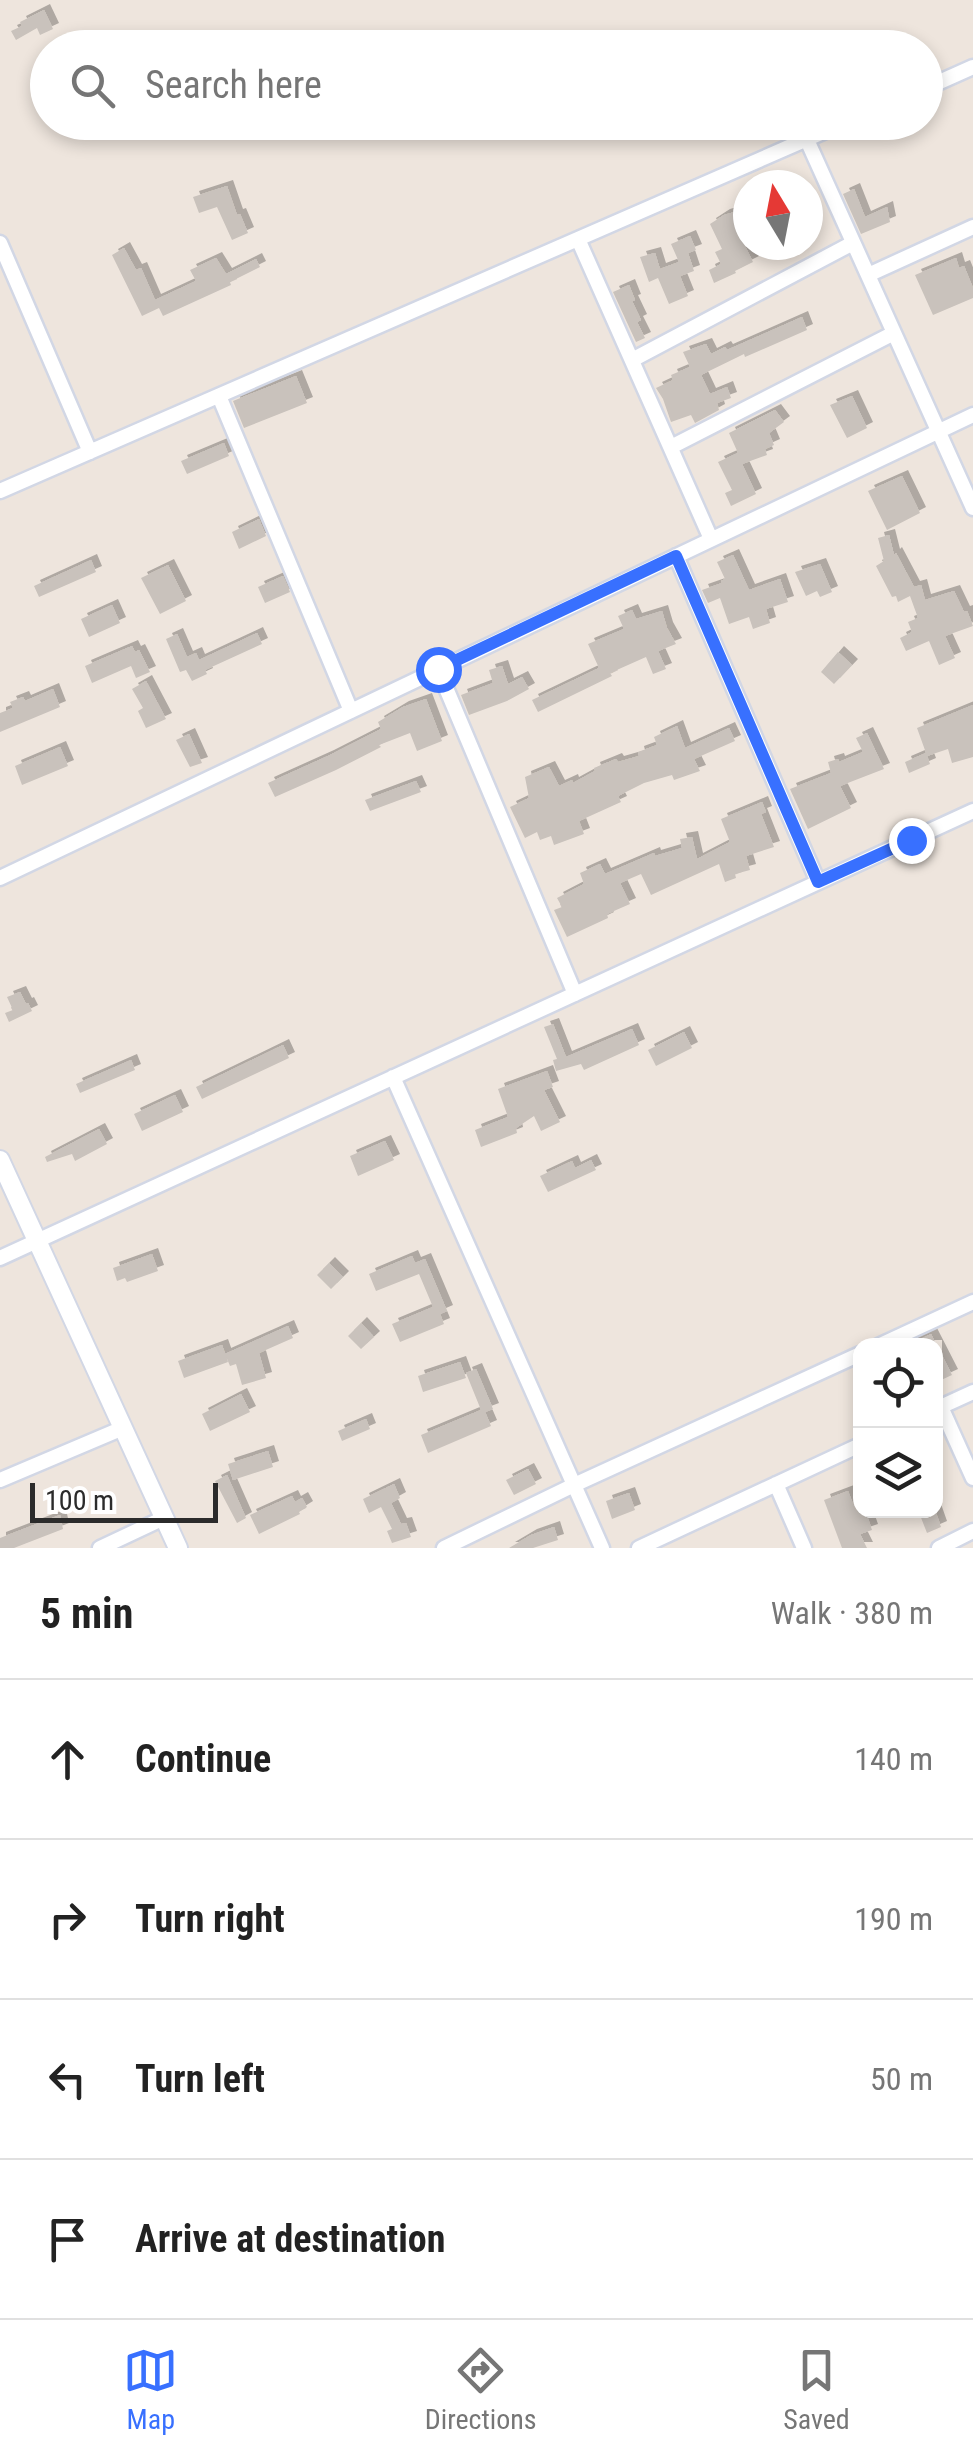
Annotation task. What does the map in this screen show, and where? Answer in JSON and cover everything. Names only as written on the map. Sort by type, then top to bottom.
[{"type":"street","points":[[943,80],[973,67]]},
{"type":"street","points":[[0,491],[807,140],[973,508]]},
{"type":"street","points":[[868,276],[973,227]]},
{"type":"street","points":[[578,239],[711,539]]},
{"type":"street","points":[[0,243],[90,452]]},
{"type":"street","points":[[632,360],[854,243]]},
{"type":"street","points":[[671,447],[894,333]]},
{"type":"street","points":[[219,396],[351,710]]},
{"type":"street","points":[[0,878],[973,415]]},
{"type":"street","points":[[676,556],[818,882]]},
{"type":"street","points":[[438,669],[575,994]]},
{"type":"street","points":[[0,1258],[973,811]]},
{"type":"street","points":[[393,1077],[602,1548]]},
{"type":"street","points":[[0,1160],[178,1548]]},
{"type":"street","points":[[895,1338],[973,1302]]},
{"type":"street","points":[[444,1548],[853,1357]]},
{"type":"street","points":[[943,1406],[973,1392]]},
{"type":"street","points":[[943,1418],[973,1478]]},
{"type":"street","points":[[0,1480],[123,1428]]},
{"type":"street","points":[[638,1548],[853,1448]]},
{"type":"street","points":[[776,1484],[804,1548]]},
{"type":"street","points":[[100,1548],[164,1518]]},
{"type":"street","points":[[939,1548],[973,1531]]},
{"type":"building","points":[[44,10],[53,29],[30,30],[16,40],[11,31],[22,26],[20,22]]},
{"type":"building","points":[[227,186],[248,233],[232,240],[217,207],[199,213],[193,197]]},
{"type":"building","points":[[854,189],[865,217],[887,207],[890,222],[861,234],[843,194]]},
{"type":"building","points":[[733,212],[733,260],[753,262],[714,283],[709,270],[721,264],[715,252],[722,249],[710,224]]},
{"type":"building","points":[[690,236],[696,250],[688,253],[694,271],[680,276],[688,296],[669,304],[658,278],[649,282],[640,257],[655,253],[660,269],[679,262],[671,244]]},
{"type":"building","points":[[124,248],[136,270],[141,268],[155,300],[196,281],[190,270],[216,258],[226,274],[256,259],[260,267],[163,316],[159,308],[142,316],[112,255]]},
{"type":"building","points":[[956,258],[959,268],[964,266],[973,298],[933,315],[915,275]]},
{"type":"building","points":[[629,285],[641,320],[637,322],[645,338],[636,342],[613,292]]},
{"type":"building","points":[[802,317],[807,330],[701,375],[710,394],[727,387],[731,398],[717,403],[719,410],[695,423],[691,415],[671,422],[656,388],[673,380],[671,375],[690,367],[683,352],[706,344],[711,354],[725,347],[727,350]]},
{"type":"building","points":[[296,376],[307,403],[244,428],[233,401]]},
{"type":"building","points":[[852,396],[867,428],[847,438],[830,405]]},
{"type":"building","points":[[775,410],[784,422],[769,433],[774,445],[765,449],[767,455],[742,464],[756,494],[731,506],[725,493],[732,490],[718,462],[738,453],[729,433]]},
{"type":"building","points":[[224,443],[229,456],[187,474],[181,461]]},
{"type":"building","points":[[902,476],[920,513],[887,530],[868,491]]},
{"type":"building","points":[[259,519],[266,536],[239,549],[232,532]]},
{"type":"building","points":[[889,535],[894,555],[914,587],[921,585],[925,600],[954,591],[964,612],[967,611],[973,626],[945,636],[955,658],[939,665],[929,641],[906,651],[900,638],[912,632],[908,622],[918,618],[910,596],[898,602],[896,596],[892,597],[876,566],[884,561],[878,538]]},
{"type":"building","points":[[733,555],[749,590],[780,579],[788,602],[766,609],[770,623],[753,629],[749,617],[729,624],[720,598],[708,603],[702,590],[722,583],[725,579],[717,562]]},
{"type":"building","points":[[91,560],[96,572],[39,597],[34,586]]},
{"type":"building","points":[[820,564],[832,592],[820,597],[817,591],[806,596],[795,572]]},
{"type":"building","points":[[168,565],[186,601],[160,614],[141,578]]},
{"type":"building","points":[[283,576],[290,592],[265,603],[258,587]]},
{"type":"building","points":[[112,605],[120,623],[89,637],[81,619]]},
{"type":"building","points":[[632,610],[636,619],[662,611],[676,644],[658,651],[666,669],[653,674],[646,657],[538,712],[532,700],[599,668],[588,644],[624,629],[618,616]]},
{"type":"building","points":[[257,633],[262,644],[205,670],[207,674],[192,681],[186,670],[180,672],[166,639],[177,634],[187,657],[196,653],[199,660]]},
{"type":"building","points":[[132,646],[135,652],[139,650],[150,672],[136,678],[131,666],[92,683],[85,666]]},
{"type":"building","points":[[838,652],[852,665],[834,684],[821,672]]},
{"type":"building","points":[[502,666],[508,684],[522,677],[529,689],[469,715],[461,695],[493,683],[489,670]]},
{"type":"building","points":[[146,681],[166,719],[146,728],[138,711],[143,708],[132,689]]},
{"type":"building","points":[[53,689],[60,707],[0,732],[0,713],[13,708],[10,702],[23,697],[25,701]]},
{"type":"building","points":[[426,699],[442,741],[417,751],[410,733],[275,797],[268,783],[381,729],[378,722]]},
{"type":"building","points":[[973,705],[973,757],[952,763],[948,749],[927,756],[930,764],[909,773],[905,762],[926,753],[917,728]]},
{"type":"building","points":[[677,726],[685,748],[729,728],[735,741],[694,759],[700,771],[674,780],[672,775],[644,783],[618,796],[621,802],[579,821],[584,834],[554,845],[551,836],[540,840],[537,832],[525,838],[510,807],[529,798],[525,777],[549,767],[559,786],[572,780],[573,783],[616,759],[618,762],[639,756],[638,752],[657,745],[654,737]]},
{"type":"building","points":[[867,733],[884,769],[840,786],[851,808],[808,829],[790,789],[831,773],[828,762],[839,762],[863,752],[856,738]]},
{"type":"building","points":[[189,734],[202,763],[190,767],[176,740]]},
{"type":"building","points":[[60,747],[68,766],[22,785],[15,766]]},
{"type":"building","points":[[416,781],[421,792],[370,811],[365,800]]},
{"type":"building","points":[[762,802],[766,812],[761,814],[774,847],[746,856],[750,870],[725,882],[719,864],[651,895],[641,874],[620,883],[630,904],[567,937],[554,910],[562,907],[557,898],[584,884],[580,873],[600,864],[605,874],[654,853],[655,856],[682,848],[680,839],[692,837],[697,859],[730,842],[721,819]]},
{"type":"building","points":[[20,992],[32,1011],[9,1022],[5,1013],[13,1010],[7,997]]},
{"type":"building","points":[[553,1024],[566,1057],[632,1029],[639,1045],[584,1070],[581,1064],[556,1071],[553,1060],[557,1059],[544,1027]]},
{"type":"building","points":[[684,1032],[692,1048],[656,1066],[648,1050]]},
{"type":"building","points":[[283,1045],[289,1058],[202,1099],[196,1087]]},
{"type":"building","points":[[131,1060],[135,1070],[80,1093],[76,1084]]},
{"type":"building","points":[[547,1071],[553,1087],[544,1090],[560,1122],[541,1131],[534,1116],[516,1128],[517,1133],[481,1147],[475,1130],[508,1117],[498,1089]]},
{"type":"building","points":[[175,1095],[183,1112],[142,1131],[134,1114]]},
{"type":"building","points":[[99,1129],[107,1144],[75,1161],[72,1154],[47,1162],[45,1157]]},
{"type":"building","points":[[385,1141],[394,1160],[358,1176],[350,1156]]},
{"type":"building","points":[[591,1160],[596,1170],[548,1192],[540,1176],[572,1161],[575,1168]]},
{"type":"building","points":[[152,1254],[158,1271],[127,1282],[125,1278],[117,1281],[113,1268]]},
{"type":"building","points":[[412,1256],[415,1263],[425,1259],[447,1311],[440,1314],[444,1324],[400,1342],[392,1324],[433,1307],[419,1274],[376,1291],[369,1274]]},
{"type":"building","points":[[329,1263],[343,1277],[331,1289],[317,1275]]},
{"type":"building","points":[[361,1323],[374,1337],[361,1349],[348,1336]]},
{"type":"building","points":[[288,1326],[293,1338],[259,1353],[266,1378],[242,1385],[236,1364],[230,1366],[225,1354]]},
{"type":"building","points":[[222,1345],[228,1362],[184,1378],[178,1361]]},
{"type":"building","points":[[943,1357],[952,1375],[943,1379]]},
{"type":"building","points":[[460,1362],[466,1378],[423,1392],[418,1376]]},
{"type":"building","points":[[476,1369],[493,1409],[485,1412],[491,1426],[428,1453],[421,1435],[481,1410],[466,1373]]},
{"type":"building","points":[[241,1394],[250,1412],[210,1431],[202,1414]]},
{"type":"building","points":[[366,1419],[370,1429],[342,1441],[338,1431]]},
{"type":"building","points":[[268,1451],[273,1467],[233,1480],[228,1464]]},
{"type":"building","points":[[528,1469],[536,1484],[514,1495],[506,1480]]},
{"type":"building","points":[[227,1475],[246,1518],[237,1523],[215,1481]]},
{"type":"building","points":[[394,1484],[400,1498],[391,1503],[411,1537],[392,1543],[387,1531],[392,1529],[381,1507],[369,1513],[363,1499]]},
{"type":"building","points":[[848,1491],[853,1518],[868,1518],[872,1530],[860,1534],[867,1548],[842,1548],[824,1500]]},
{"type":"building","points":[[629,1493],[635,1510],[612,1519],[606,1501]]},
{"type":"building","points":[[292,1496],[295,1502],[302,1498],[307,1507],[259,1534],[250,1515]]},
{"type":"building","points":[[60,1515],[63,1529],[14,1548],[0,1548],[0,1538]]},
{"type":"building","points":[[921,1518],[938,1518],[941,1527],[927,1533]]},
{"type":"building","points":[[554,1527],[558,1540],[533,1548],[509,1548],[531,1535]]},
{"type":"route","points":[[438,669],[676,556],[818,882],[911,840]]}]
